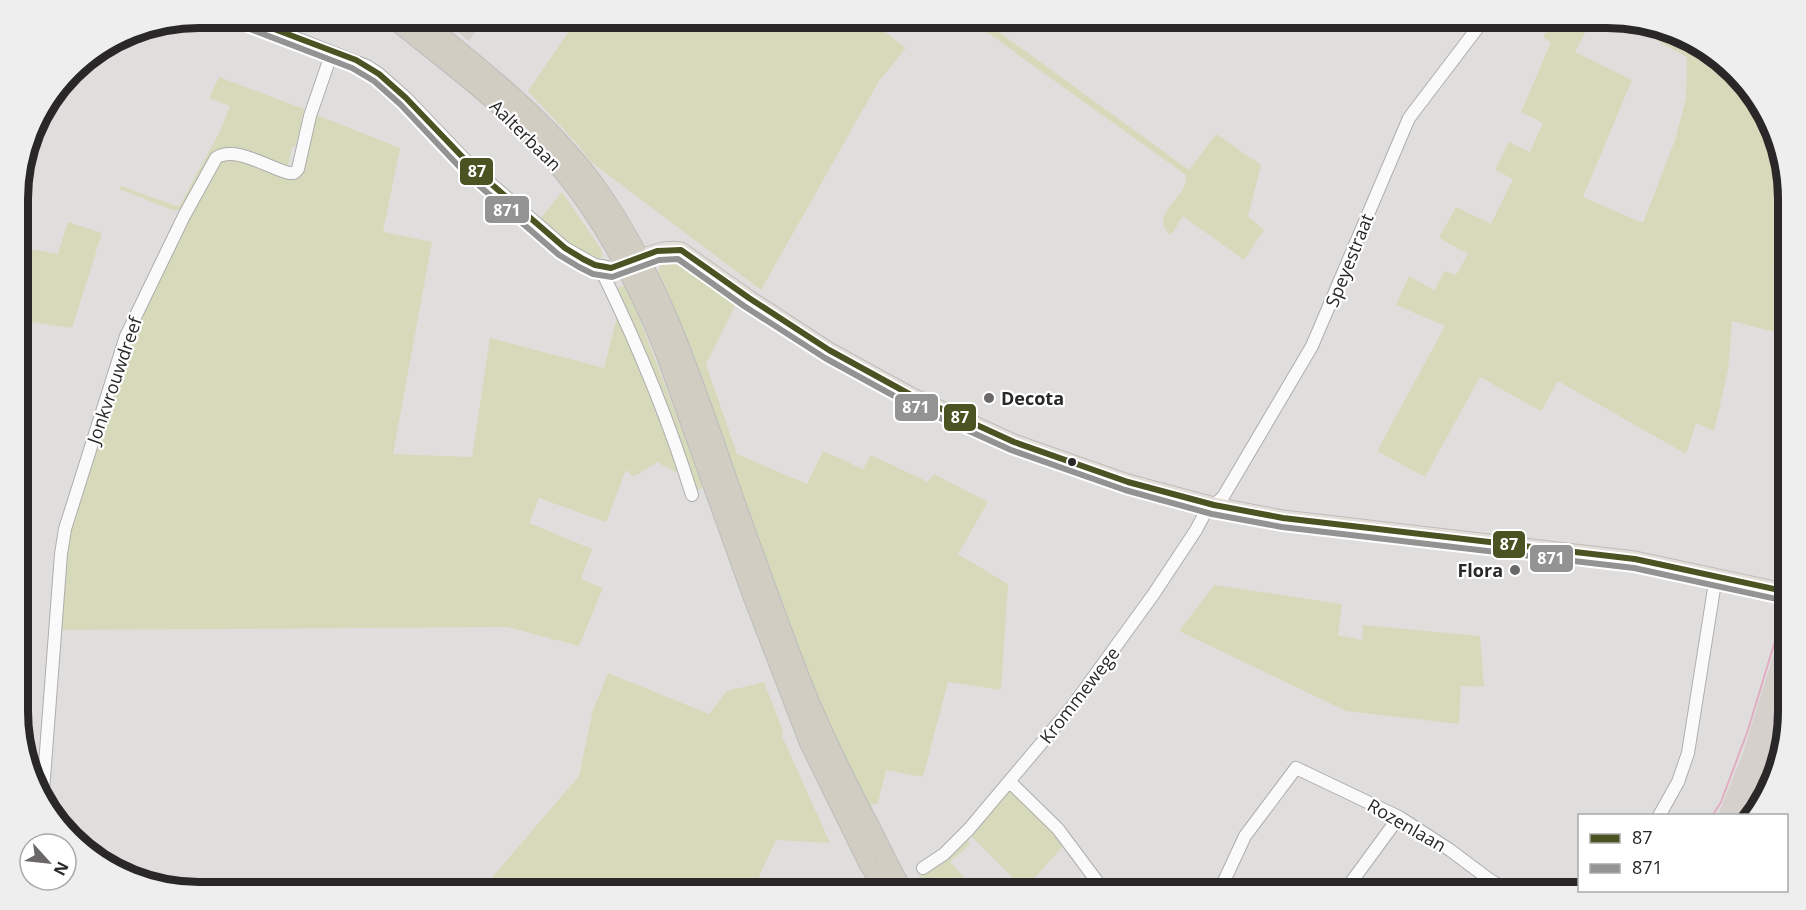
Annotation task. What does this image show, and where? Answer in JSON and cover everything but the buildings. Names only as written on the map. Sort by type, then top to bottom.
[{"type":"highway","name":"Aalterbaan","points":[[406,29],[483,92],[537,142],[633,261]]},
{"type":"highway","name":"Aalterbaan","points":[[432,29],[501,85],[555,138],[593,183],[614,214],[633,261]]},
{"type":"highway","points":[[633,261],[652,279],[679,344],[808,696],[888,882]]},
{"type":"main road","points":[[633,261],[664,249],[681,250],[829,350],[958,417],[1077,466],[1139,485],[1214,505],[1330,525],[1635,559],[1778,590]]},
{"type":"street","points":[[273,29],[356,60],[379,74],[406,98],[468,163],[566,248],[583,259],[611,268],[633,261]]},
{"type":"street","name":"Speyestraat","points":[[1214,505],[1223,497],[1312,346],[1408,118],[1477,29]]},
{"type":"street","name":"Jonkvrouwdreef","points":[[44,781],[61,554],[65,529],[126,336],[184,216],[216,158],[230,153],[290,173],[298,169],[310,116],[332,52]]},
{"type":"street","points":[[603,266],[605,278],[639,351],[692,495]]},
{"type":"street","name":"Krommewege","points":[[923,868],[952,846],[1010,782],[1071,708],[1116,649],[1205,513],[1214,505]]},
{"type":"street","points":[[1660,814],[1678,782],[1688,753],[1716,576]]},
{"type":"street","name":"Rozenlaan","points":[[1224,881],[1245,836],[1296,768],[1399,818],[1450,850],[1490,880]]},
{"type":"street","points":[[1010,782],[1058,829],[1097,881]]},
{"type":"street","points":[[1352,881],[1399,818]]},
{"type":"shaded area","points":[[454,29],[477,29],[469,41]]},
{"type":"shaded area","points":[[1778,639],[1776,733],[1765,776],[1742,814],[1718,814],[1743,753]]},
{"type":"green space","points":[[570,29],[881,29],[906,48],[879,81],[761,290],[590,161],[528,91]]},
{"type":"green space","points":[[982,29],[995,29],[1189,170],[1216,134],[1261,165],[1248,216],[1264,230],[1244,260],[1183,216],[1171,235],[1165,229],[1164,216],[1182,191],[1186,175]]},
{"type":"green space","points":[[1548,29],[1587,29],[1575,52],[1632,80],[1583,197],[1643,223],[1675,140],[1686,98],[1687,57],[1642,32],[1682,46],[1702,57],[1735,87],[1749,104],[1765,134],[1776,177],[1778,247],[1773,272],[1778,274],[1778,333],[1732,321],[1728,370],[1714,431],[1696,423],[1686,454],[1558,381],[1541,411],[1480,377],[1425,477],[1377,451],[1445,326],[1396,305],[1409,276],[1434,290],[1445,271],[1456,275],[1468,254],[1439,238],[1456,207],[1491,224],[1513,179],[1495,170],[1509,142],[1530,152],[1543,123],[1521,112],[1551,42],[1543,38]]},
{"type":"green space","points":[[219,77],[304,109],[296,145],[292,148],[287,169],[222,149],[215,152],[184,208],[180,210],[172,210],[120,189],[121,186],[176,206],[180,205],[220,131],[230,106],[209,98]]},
{"type":"green space","points":[[314,114],[400,148],[383,232],[432,242],[393,454],[472,457],[490,338],[604,368],[617,316],[615,291],[619,287],[627,286],[704,487],[695,491],[686,469],[675,472],[657,462],[633,476],[626,470],[606,522],[539,498],[529,523],[592,549],[581,579],[603,588],[579,646],[507,627],[57,630],[64,554],[122,356],[213,168],[229,157],[292,178]]},
{"type":"green space","points":[[562,192],[601,249],[603,257],[596,258],[579,252],[541,218]]},
{"type":"green space","points":[[68,222],[102,233],[72,328],[31,322],[29,325],[29,249],[58,254]]},
{"type":"green space","points":[[667,257],[691,263],[727,287],[723,295],[735,306],[706,364],[737,454],[807,484],[823,451],[863,469],[871,455],[928,482],[934,474],[988,502],[958,554],[1008,584],[1001,690],[948,682],[923,777],[886,770],[878,803],[867,806],[816,694],[666,288],[658,272],[662,261]]},
{"type":"green space","points":[[1214,585],[1342,604],[1338,635],[1362,640],[1363,625],[1480,636],[1484,687],[1461,686],[1459,724],[1346,711],[1179,631]]},
{"type":"green space","points":[[608,673],[709,714],[727,691],[764,682],[783,731],[782,736],[830,843],[776,840],[757,882],[489,882],[579,776],[593,710]]},
{"type":"green space","points":[[1009,791],[1016,792],[1050,828],[1063,846],[1031,881],[1012,881],[1014,879],[970,835]]},
{"type":"green space","points":[[965,839],[970,844],[950,862],[968,881],[918,881],[919,877]]},
{"type":"waterway","points":[[1713,814],[1721,802],[1748,730],[1778,631]]},
{"type":"transit line","name":"871","points":[[250,29],[352,68],[374,81],[400,104],[468,176],[559,255],[579,267],[593,274],[612,277],[659,260],[678,259],[744,306],[825,358],[907,403],[1011,450],[1125,490],[1212,514],[1282,527],[1634,568],[1778,599]]},
{"type":"transit line","name":"87","points":[[274,29],[356,60],[379,74],[406,98],[474,169],[565,248],[583,259],[595,265],[611,268],[657,251],[681,250],[829,350],[911,395],[1014,442],[1128,482],[1214,505],[1283,518],[1635,559],[1778,590]]},
{"type":"place","name":"Decota","points":[[989,398]]},
{"type":"place","name":"Flora","points":[[1515,570]]}]
